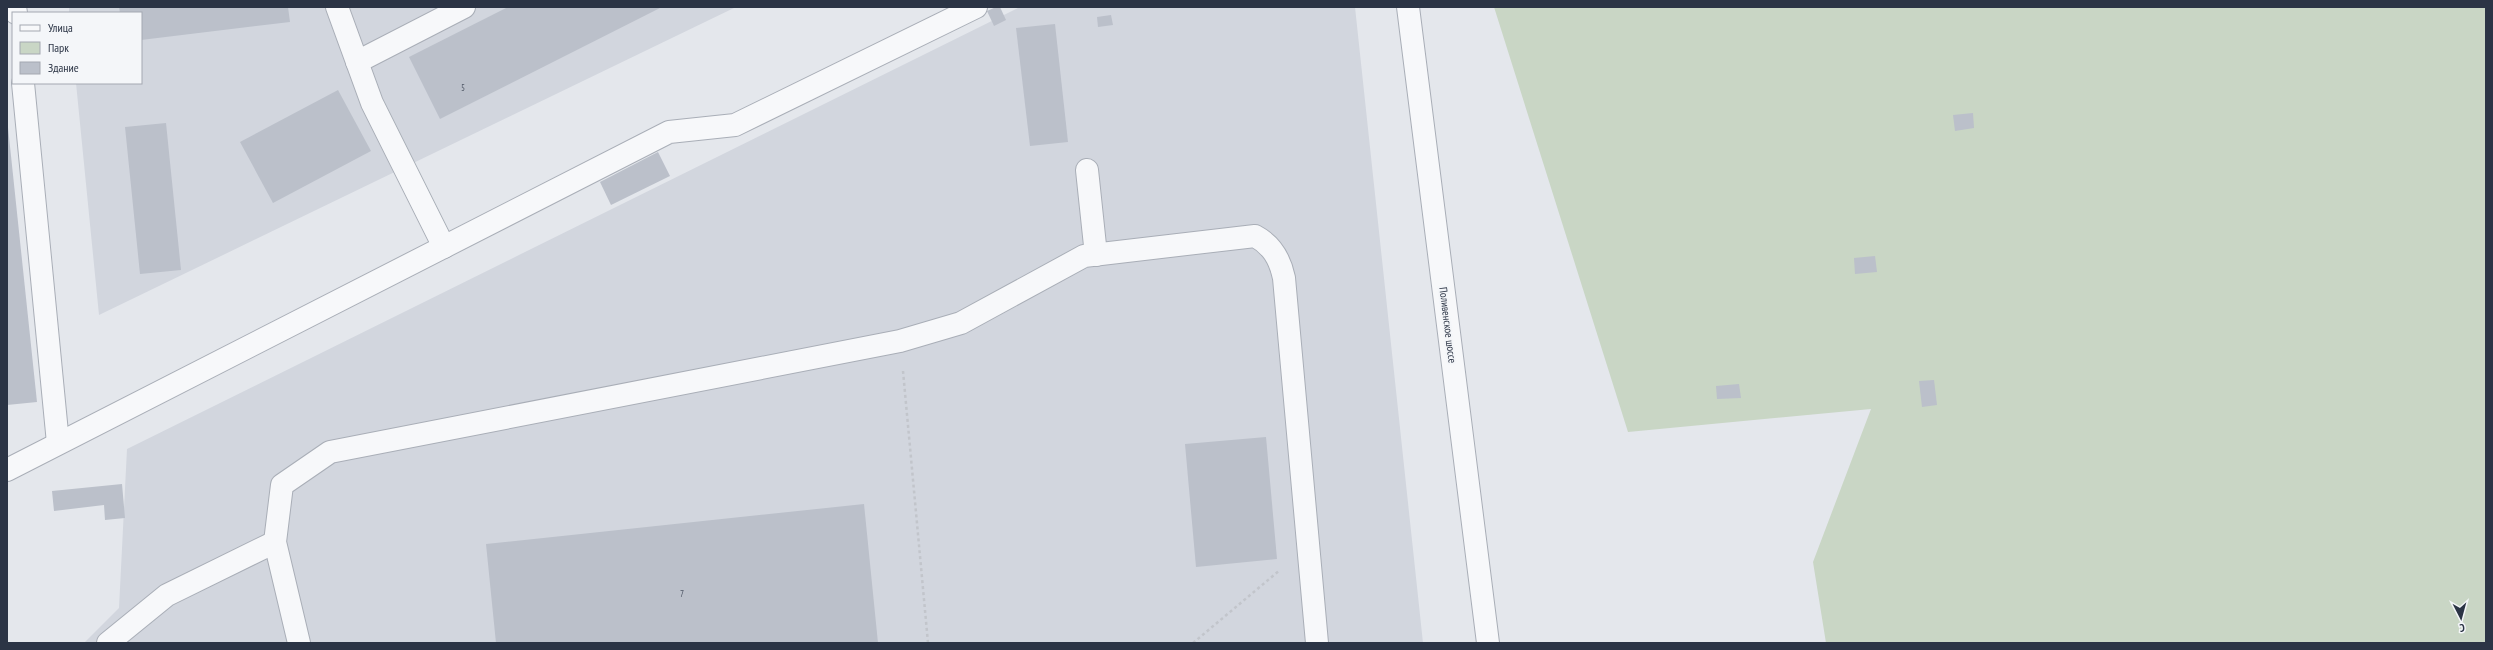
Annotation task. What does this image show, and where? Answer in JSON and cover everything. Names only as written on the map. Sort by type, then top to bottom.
[{"type":"street","points":[[338,7],[372,103],[444,247]]},
{"type":"street","points":[[357,62],[464,7]]},
{"type":"street","points":[[7,470],[669,132],[735,125],[976,7]]},
{"type":"street","name":"Поливенское шоссе","points":[[1408,7],[1488,643]]},
{"type":"street","points":[[22,84],[58,443]]},
{"type":"street","points":[[1087,170],[1096,255]]},
{"type":"street","points":[[299,643],[275,542],[282,485],[330,452],[900,341],[961,323],[1084,256],[1255,236],[1264,240],[1274,252],[1281,264],[1284,278],[1307,548],[1317,643]]},
{"type":"street","points":[[108,643],[167,596],[275,542]]},
{"type":"path","points":[[900,341],[928,643]]},
{"type":"path","points":[[1192,643],[1307,548]]},
{"type":"shaded area","points":[[69,7],[736,7],[99,315],[76,84],[142,84],[142,12],[69,12]]},
{"type":"shaded area","points":[[1020,7],[1355,7],[1423,643],[84,643],[119,608],[127,449]]},
{"type":"green space","points":[[1494,7],[2486,7],[2486,643],[1826,643],[1813,562],[1871,409],[1628,432]]},
{"type":"building","points":[[119,7],[288,7],[290,22],[142,40],[142,12],[120,12]]},
{"type":"building","points":[[508,7],[662,7],[440,119],[409,57]]},
{"type":"building","points":[[1000,7],[1006,20],[994,26],[987,11]]},
{"type":"building","points":[[1111,15],[1113,25],[1098,27],[1097,17]]},
{"type":"building","points":[[1055,24],[1068,142],[1030,146],[1016,28]]},
{"type":"building","points":[[338,90],[371,151],[273,203],[240,142]]},
{"type":"building","points":[[1973,113],[1974,128],[1955,131],[1953,115]]},
{"type":"building","points":[[7,118],[37,402],[7,405]]},
{"type":"building","points":[[166,123],[181,270],[140,274],[125,127]]},
{"type":"building","points":[[658,152],[670,176],[611,205],[600,182]]},
{"type":"building","points":[[1875,256],[1877,272],[1855,274],[1854,258]]},
{"type":"building","points":[[1934,380],[1937,405],[1922,407],[1919,381]]},
{"type":"building","points":[[1739,384],[1741,398],[1717,399],[1716,386]]},
{"type":"building","points":[[1266,437],[1277,559],[1196,567],[1185,444]]},
{"type":"building","points":[[122,484],[125,518],[105,520],[104,505],[54,511],[52,491]]},
{"type":"building","points":[[864,504],[878,643],[496,643],[486,544]]}]
